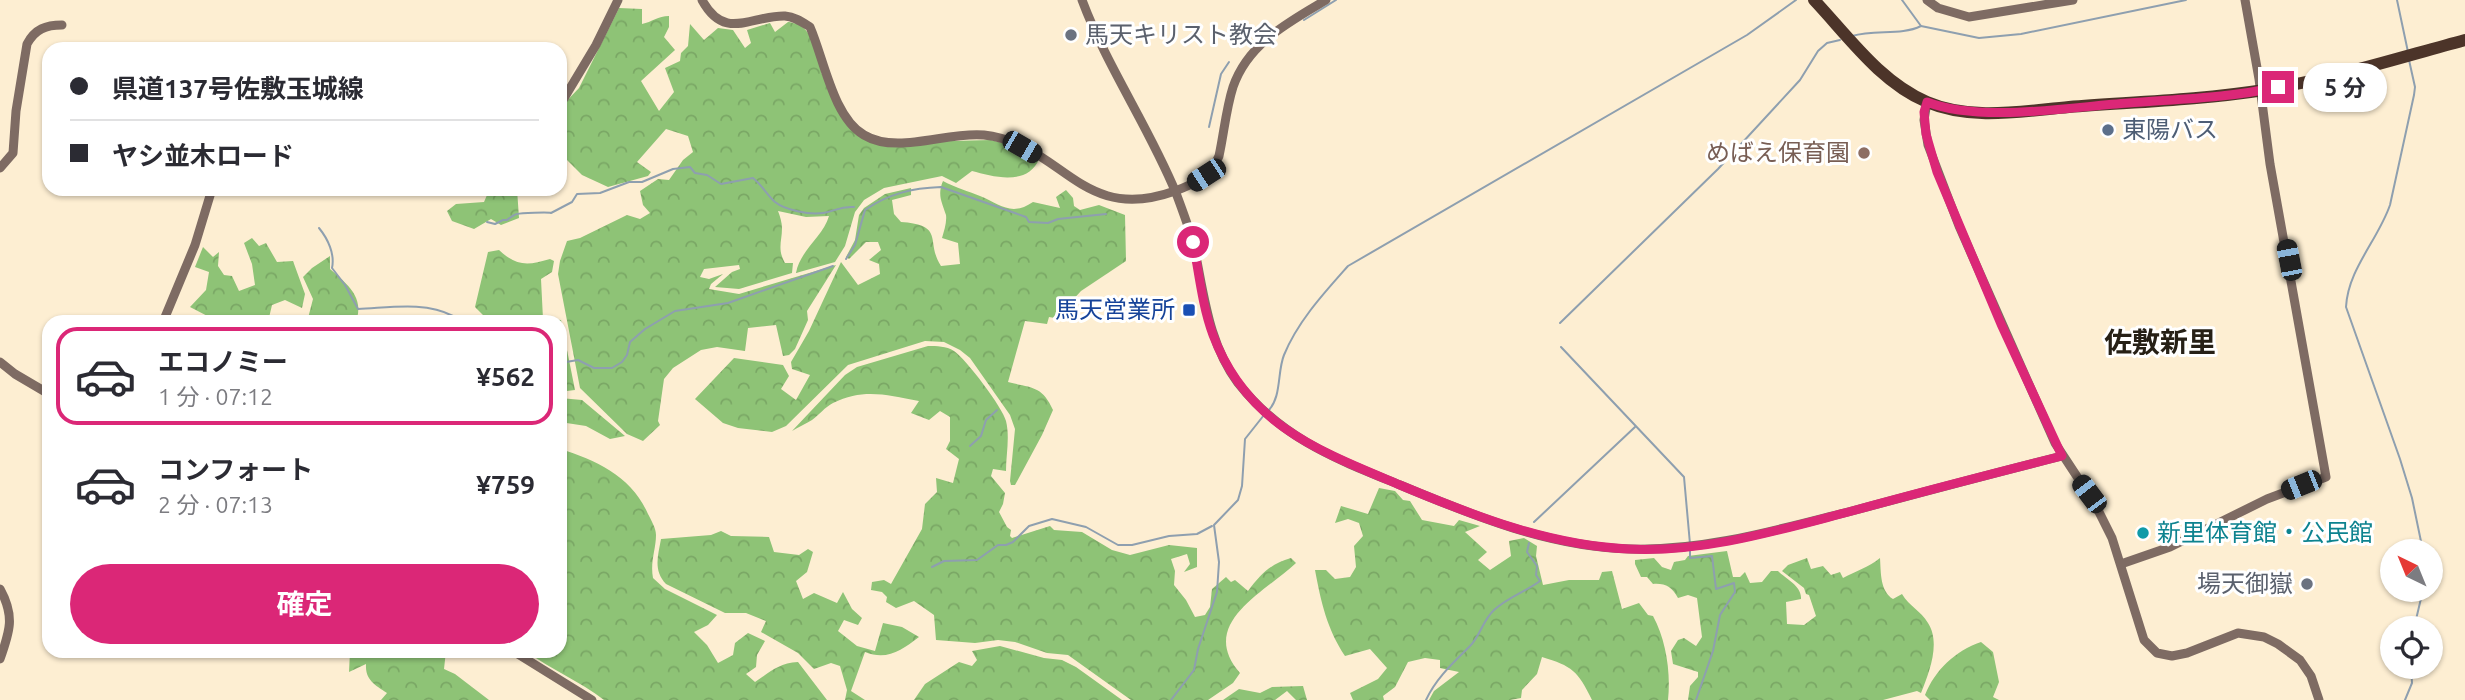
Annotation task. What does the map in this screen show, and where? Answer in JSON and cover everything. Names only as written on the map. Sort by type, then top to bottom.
[{"type":"highway","points":[[1814,0],[1891,80],[1927,102],[1964,112],[2005,112],[2170,100],[2261,90],[2306,82],[2465,40]]},
{"type":"street","points":[[567,95],[618,0]]},
{"type":"street","points":[[702,0],[709,12],[727,24],[784,16],[810,27],[843,112],[858,131],[870,139],[898,143],[972,135],[994,137],[1022,147],[1104,196],[1141,200],[1193,183],[1215,167],[1233,88],[1251,55],[1281,27],[1326,0]]},
{"type":"street","points":[[1082,0],[1175,191],[1193,242],[1203,298],[1214,337],[1232,373],[1270,418],[1311,447],[1514,529],[1566,542],[1629,549],[1690,546],[1766,533],[2062,456]]},
{"type":"street","points":[[1927,0],[1938,8],[1969,16],[2013,5],[2073,0]]},
{"type":"street","points":[[2121,564],[2170,547],[2267,499],[2326,477],[2270,164],[2261,90],[2245,0]]},
{"type":"street","points":[[0,168],[13,153],[16,111],[27,44],[31,36],[39,30],[47,26],[62,25]]},
{"type":"street","points":[[1927,102],[1924,112],[1926,134],[1937,172],[2001,324],[2062,456],[2095,504],[2112,538],[2140,632],[2148,646],[2157,653],[2178,656],[2238,633],[2264,637],[2287,649],[2300,660],[2313,680],[2319,700]]},
{"type":"street","points":[[166,315],[195,245],[210,196]]},
{"type":"street","points":[[0,362],[42,390]]},
{"type":"street","points":[[0,589],[9,610],[10,629],[0,659]]},
{"type":"street","points":[[524,658],[592,700]]},
{"type":"green space","points":[[619,8],[642,9],[642,24],[669,16],[669,27],[664,37],[675,50],[641,81],[659,111],[674,92],[665,68],[680,61],[681,53],[688,46],[690,24],[704,40],[718,28],[733,30],[745,48],[751,43],[747,30],[770,23],[775,32],[789,22],[800,25],[812,40],[820,60],[821,72],[842,117],[872,143],[991,140],[1039,159],[1034,168],[1019,176],[1000,177],[972,171],[956,183],[942,176],[884,188],[864,200],[855,212],[845,246],[835,262],[796,273],[802,257],[822,231],[829,216],[806,217],[778,211],[782,226],[781,254],[785,263],[793,263],[792,273],[739,289],[715,287],[732,272],[740,269],[739,265],[704,269],[700,277],[709,279],[723,274],[709,289],[739,294],[836,265],[807,311],[808,320],[795,349],[789,355],[783,356],[776,325],[748,328],[745,351],[717,347],[701,350],[673,368],[664,379],[658,421],[660,425],[643,441],[627,434],[580,388],[558,274],[560,261],[567,241],[580,238],[627,215],[640,219],[650,213],[643,205],[640,191],[658,179],[669,180],[683,160],[693,152],[688,136],[666,129],[637,162],[651,172],[648,176],[608,187],[582,175],[567,160],[567,101],[579,88]]},
{"type":"green space","points":[[943,181],[1006,208],[1018,209],[1033,202],[1060,208],[1056,197],[1066,190],[1073,198],[1074,206],[1080,210],[1099,205],[1125,215],[1126,261],[1081,291],[1070,303],[1066,320],[1049,317],[1047,324],[1025,321],[1008,382],[1040,392],[1053,410],[1015,485],[1011,485],[1010,481],[1015,429],[1010,415],[970,358],[944,342],[925,341],[848,365],[786,426],[772,432],[738,428],[723,423],[695,399],[734,358],[783,365],[789,376],[781,389],[796,400],[810,375],[792,369],[791,362],[809,331],[841,262],[858,285],[880,274],[879,264],[869,260],[881,250],[878,242],[866,242],[849,259],[846,257],[855,240],[859,215],[864,208],[885,194],[911,188],[911,195],[892,200],[894,214],[901,222],[915,224],[929,231],[941,266],[960,264],[958,243],[942,238],[946,218],[940,194]]},
{"type":"green space","points":[[487,196],[517,196],[519,218],[501,225],[491,219],[474,229],[452,221],[447,211],[456,204],[484,202]]},
{"type":"green space","points":[[252,238],[259,246],[266,243],[277,262],[293,261],[305,294],[302,308],[285,300],[272,305],[270,315],[205,315],[190,307],[206,290],[209,272],[195,267],[203,247],[213,257],[219,252],[218,266],[224,275],[232,276],[239,291],[255,285],[252,264],[244,243]]},
{"type":"green space","points":[[499,250],[522,263],[550,259],[554,261],[552,272],[541,279],[543,315],[483,315],[475,307],[488,252]]},
{"type":"green space","points":[[330,256],[330,269],[356,298],[358,315],[309,315],[313,299],[303,277]]},
{"type":"green space","points":[[928,346],[948,348],[960,356],[983,384],[1006,421],[1006,471],[993,469],[991,476],[1005,493],[999,512],[1011,530],[1012,538],[1050,526],[1054,530],[1082,532],[1112,550],[1130,555],[1169,545],[1197,548],[1197,567],[1184,572],[1190,564],[1187,554],[1171,559],[1175,571],[1174,585],[1195,617],[1205,615],[1210,607],[1212,589],[1226,577],[1231,582],[1235,580],[1248,591],[1262,575],[1284,560],[1291,558],[1296,563],[1253,598],[1230,625],[1226,639],[1229,655],[1240,673],[1233,683],[1208,700],[1131,700],[1068,655],[1047,653],[1015,642],[998,640],[975,643],[936,640],[934,615],[914,601],[896,608],[886,602],[887,597],[882,592],[871,590],[872,582],[884,580],[891,584],[922,529],[925,504],[937,492],[936,478],[953,483],[959,459],[946,449],[950,441],[950,417],[940,411],[929,420],[911,413],[919,401],[865,394],[833,403],[812,420],[792,431],[845,375],[857,367]]},
{"type":"green space","points":[[567,350],[575,390],[567,391]]},
{"type":"green space","points":[[567,399],[582,400],[625,436],[610,439],[586,426],[567,423]]},
{"type":"green space","points":[[567,452],[612,472],[633,490],[641,501],[656,532],[653,578],[665,589],[717,615],[708,625],[694,632],[707,645],[718,663],[733,655],[735,643],[748,633],[765,641],[757,655],[756,667],[746,674],[755,682],[780,666],[798,662],[827,700],[604,700],[536,658],[567,658]]},
{"type":"green space","points":[[1379,488],[1395,491],[1403,500],[1410,501],[1422,520],[1454,526],[1459,520],[1480,526],[1465,532],[1487,552],[1478,560],[1490,570],[1511,556],[1509,541],[1524,538],[1537,546],[1536,556],[1543,585],[1569,580],[1599,580],[1602,572],[1612,571],[1622,609],[1639,603],[1658,625],[1669,678],[1668,700],[1592,700],[1573,671],[1542,657],[1537,674],[1522,690],[1521,698],[1429,700],[1434,691],[1459,672],[1440,668],[1440,660],[1425,658],[1408,662],[1395,687],[1383,696],[1384,700],[1353,700],[1350,693],[1378,679],[1387,668],[1370,649],[1345,656],[1326,615],[1315,570],[1326,570],[1335,579],[1350,577],[1356,567],[1354,546],[1363,536],[1359,523],[1348,519],[1335,523],[1341,506],[1368,514]]},
{"type":"green space","points":[[721,531],[731,536],[769,537],[774,552],[799,555],[808,549],[813,552],[807,572],[796,581],[803,599],[814,593],[837,603],[843,592],[852,609],[862,618],[858,625],[844,620],[838,631],[857,646],[875,651],[883,623],[902,627],[919,637],[887,655],[865,652],[851,691],[865,700],[845,700],[847,690],[840,666],[831,663],[814,669],[798,653],[761,632],[766,621],[746,613],[725,613],[666,584],[662,579],[658,563],[661,539],[711,535]]},
{"type":"green space","points":[[1727,551],[1733,577],[1740,577],[1745,572],[1750,583],[1762,582],[1771,571],[1778,571],[1793,583],[1801,594],[1801,599],[1786,602],[1787,624],[1804,625],[1816,616],[1804,588],[1782,571],[1788,565],[1807,558],[1811,569],[1823,566],[1831,575],[1840,572],[1843,578],[1880,558],[1882,581],[1889,596],[1893,599],[1902,594],[1925,619],[1932,631],[1934,649],[1921,693],[1917,691],[1883,700],[1688,700],[1690,686],[1698,677],[1698,672],[1673,664],[1671,651],[1678,640],[1684,638],[1696,646],[1702,637],[1697,598],[1688,595],[1678,598],[1668,586],[1653,584],[1647,577],[1641,577],[1635,560],[1654,558],[1662,567],[1671,570],[1674,562],[1685,560],[1688,556]]},
{"type":"green space","points":[[1981,642],[1993,652],[1999,682],[1993,697],[1999,700],[1930,700],[1925,695],[1929,686],[1947,662]]},
{"type":"green space","points":[[1000,646],[1062,660],[1122,700],[914,700],[925,684],[959,662],[972,666],[977,660],[972,651]]},
{"type":"green space","points":[[350,658],[445,658],[444,669],[455,674],[489,700],[381,700],[387,693],[369,678],[366,664],[349,672]]},
{"type":"green space","points":[[1303,686],[1307,700],[1296,700],[1287,691],[1275,700],[1223,700],[1239,689],[1260,693],[1272,687]]},
{"type":"waterway","points":[[1304,20],[1336,0]]},
{"type":"waterway","points":[[1268,411],[1275,399],[1282,362],[1290,343],[1312,308],[1348,266],[1747,35],[1796,0]]},
{"type":"waterway","points":[[1902,0],[1921,26],[1979,38],[2021,34],[2186,0]]},
{"type":"waterway","points":[[2397,0],[2408,52]]},
{"type":"waterway","points":[[1852,36],[1905,31],[1921,26]]},
{"type":"waterway","points":[[1560,323],[1718,169],[1800,80],[1818,51],[1827,43],[1840,40]]},
{"type":"waterway","points":[[2409,60],[2415,87],[2414,95],[2390,205],[2352,280],[2346,307],[2400,459],[2421,539]]},
{"type":"waterway","points":[[1209,127],[1221,74],[1229,62]]},
{"type":"waterway","points":[[487,222],[495,224],[519,214],[551,213],[572,202],[577,194],[600,193],[629,182],[642,182],[673,169],[690,167],[695,173],[707,175],[721,184],[753,178],[775,202],[798,211],[817,213],[854,207]]},
{"type":"waterway","points":[[846,259],[855,245],[865,210],[892,196],[920,189],[941,187],[1026,217],[1029,222],[1048,223],[1058,219],[1106,214]]},
{"type":"waterway","points":[[319,228],[330,247],[332,268],[358,309],[406,306],[431,308],[451,315]]},
{"type":"waterway","points":[[567,362],[578,360],[594,368],[612,368],[627,355],[630,342],[645,329],[675,311],[728,303],[833,266]]},
{"type":"waterway","points":[[1561,347],[1684,477],[1690,544]]},
{"type":"waterway","points":[[970,446],[981,436],[986,420],[997,410]]},
{"type":"waterway","points":[[1171,700],[1194,670],[1198,649],[1217,592],[1219,562],[1214,525],[1238,500],[1242,486],[1245,439],[1264,415]]},
{"type":"waterway","points":[[1534,522],[1635,427]]},
{"type":"waterway","points":[[932,567],[944,561],[977,560],[998,545],[1013,542],[1029,526],[1052,519],[1086,527],[1118,545],[1197,534],[1212,526]]},
{"type":"waterway","points":[[1426,700],[1440,677],[1473,642],[1494,610],[1540,581],[1536,575],[1537,566],[1527,552],[1529,543]]},
{"type":"waterway","points":[[1690,550],[1690,558],[1712,556],[1716,589],[1734,583],[1735,592],[1720,615],[1713,651],[1696,700]]},
{"type":"waterway","points":[[2417,616],[2420,602]]},
{"type":"waterway","points":[[2405,700],[2412,679]]},
{"type":"place","name":"馬天キリスト教会","points":[[1071,35]]},
{"type":"place","name":"東陽バス","points":[[2108,130]]},
{"type":"place","name":"めばえ保育園","points":[[1864,153]]},
{"type":"place","name":"馬天営業所","points":[[1189,310]]},
{"type":"place","name":"新里体育館・公民館","points":[[2143,533]]},
{"type":"place","name":"場天御嶽","points":[[2307,584]]},
{"type":"district","name":"佐敷新里","points":[[2160,342]]},
{"type":"route","points":[[1193,242],[1208,318],[1232,373],[1259,407],[1311,447],[1414,491],[1540,537],[1629,549],[1697,546],[1766,533],[2062,456],[2001,324],[1937,172],[1926,134],[1924,112],[1927,102],[1964,112],[2005,112],[2182,99],[2278,87]]}]
